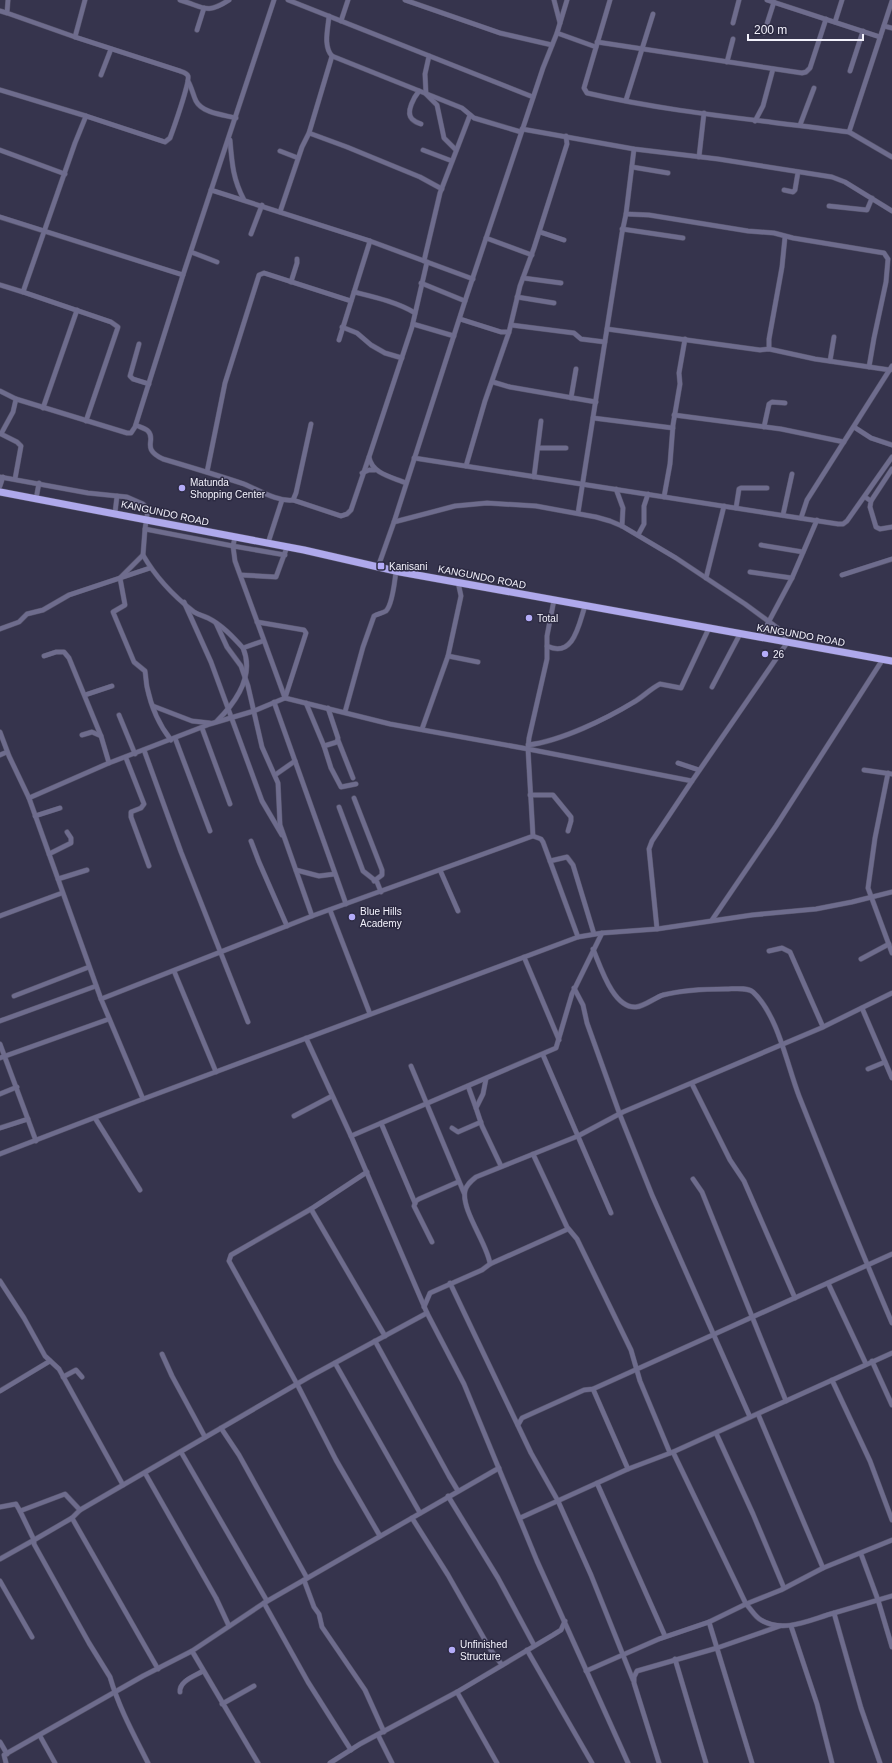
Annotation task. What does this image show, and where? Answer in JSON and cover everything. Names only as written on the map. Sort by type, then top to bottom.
[{"type":"highway","name":"KANGUNDO ROAD","points":[[0,492],[268,543],[396,571],[892,661]]},
{"type":"street","points":[[6,13],[8,0]]},
{"type":"street","points":[[75,37],[85,0]]},
{"type":"street","points":[[180,0],[210,10],[229,0]]},
{"type":"street","points":[[0,391],[16,399],[86,422],[127,434],[131,433],[136,425],[183,275],[230,137],[274,0]]},
{"type":"street","points":[[288,0],[533,98]]},
{"type":"street","points":[[342,21],[348,0]]},
{"type":"street","points":[[405,0],[500,33],[552,45]]},
{"type":"street","points":[[554,0],[560,23]]},
{"type":"street","points":[[378,567],[522,130],[557,33],[567,0]]},
{"type":"street","points":[[610,0],[596,44],[584,91],[604,97],[755,121],[800,124],[849,132],[892,157]]},
{"type":"street","points":[[733,23],[740,0]]},
{"type":"street","points":[[767,0],[880,37]]},
{"type":"street","points":[[835,22],[842,0]]},
{"type":"street","points":[[764,33],[774,2]]},
{"type":"street","points":[[849,132],[892,3]]},
{"type":"street","points":[[197,30],[204,8]]},
{"type":"street","points":[[0,12],[187,74],[188,81],[200,107],[236,118]]},
{"type":"street","points":[[626,100],[644,49],[653,14]]},
{"type":"street","points":[[329,16],[327,45],[328,51],[332,56],[462,108],[474,118],[522,130],[566,136],[634,149],[839,178],[892,211]]},
{"type":"street","points":[[557,33],[596,44],[644,49],[802,73],[806,72],[810,68],[826,19]]},
{"type":"street","points":[[884,26],[892,28]]},
{"type":"street","points":[[850,71],[863,31]]},
{"type":"street","points":[[727,62],[733,39]]},
{"type":"street","points":[[101,75],[111,49]]},
{"type":"street","points":[[280,212],[308,133],[332,56]]},
{"type":"street","points":[[429,56],[425,74],[426,94],[437,105],[444,138],[456,150]]},
{"type":"street","points":[[755,121],[764,106],[773,69]]},
{"type":"street","points":[[0,90],[165,142],[170,138],[188,81]]},
{"type":"street","points":[[800,124],[814,88]]},
{"type":"street","points":[[419,91],[412,103],[410,115],[412,119],[421,124]]},
{"type":"street","points":[[699,157],[704,113]]},
{"type":"street","points":[[136,425],[147,430],[151,450],[154,454],[244,484],[282,500],[293,500],[341,516],[347,514],[351,510],[413,324],[425,261],[442,190],[470,115]]},
{"type":"street","points":[[23,292],[65,174],[74,143],[86,116]]},
{"type":"street","points":[[308,133],[347,147],[414,175],[442,190]]},
{"type":"street","points":[[466,466],[485,400],[493,382],[509,332],[523,278],[540,232],[565,149],[566,136]]},
{"type":"street","points":[[230,137],[232,169],[236,185],[244,200]]},
{"type":"street","points":[[578,513],[622,229],[626,214],[634,149]]},
{"type":"street","points":[[0,150],[65,174]]},
{"type":"street","points":[[423,150],[452,161]]},
{"type":"street","points":[[280,151],[298,158]]},
{"type":"street","points":[[632,167],[668,173]]},
{"type":"street","points":[[784,190],[792,192],[795,190],[798,172]]},
{"type":"street","points":[[211,190],[262,205],[370,241],[473,279]]},
{"type":"street","points":[[829,206],[867,210],[872,198]]},
{"type":"street","points":[[251,234],[262,205]]},
{"type":"street","points":[[626,214],[649,215],[774,234],[881,252],[886,255],[888,259],[886,282],[869,367]]},
{"type":"street","points":[[0,216],[183,275]]},
{"type":"street","points":[[622,229],[683,238]]},
{"type":"street","points":[[540,232],[564,240]]},
{"type":"street","points":[[769,349],[769,339],[782,267],[785,237]]},
{"type":"street","points":[[486,238],[532,255]]},
{"type":"street","points":[[339,340],[370,241]]},
{"type":"street","points":[[191,252],[217,262]]},
{"type":"street","points":[[291,282],[297,260]]},
{"type":"street","points":[[207,472],[225,383],[258,275],[264,273],[351,301]]},
{"type":"street","points":[[523,278],[561,283]]},
{"type":"street","points":[[421,284],[465,301]]},
{"type":"street","points":[[0,285],[111,322],[118,327],[86,422]]},
{"type":"street","points":[[354,292],[385,300],[415,313]]},
{"type":"street","points":[[517,297],[554,303]]},
{"type":"street","points":[[43,408],[77,310]]},
{"type":"street","points":[[460,319],[501,332],[509,332]]},
{"type":"street","points":[[413,324],[454,336]]},
{"type":"street","points":[[511,325],[574,333],[581,339],[605,342]]},
{"type":"street","points":[[342,327],[357,333],[372,345],[385,352],[402,358]]},
{"type":"street","points":[[607,329],[760,350],[769,349],[830,361],[869,367],[891,368],[807,500],[801,518]]},
{"type":"street","points":[[830,361],[834,338]]},
{"type":"street","points":[[664,497],[670,464],[674,415],[680,384],[679,373],[685,339]]},
{"type":"street","points":[[139,344],[130,376],[133,379],[149,384]]},
{"type":"street","points":[[572,398],[576,369]]},
{"type":"street","points":[[493,382],[510,387],[596,402]]},
{"type":"street","points":[[15,479],[21,446],[17,442],[0,435],[13,412],[16,399]]},
{"type":"street","points":[[764,427],[769,404],[772,402],[785,403]]},
{"type":"street","points":[[674,415],[764,427],[844,442]]},
{"type":"street","points":[[593,418],[673,428]]},
{"type":"street","points":[[534,476],[541,421]]},
{"type":"street","points":[[293,500],[297,492],[311,424]]},
{"type":"street","points":[[854,428],[871,438],[892,445]]},
{"type":"street","points":[[538,448],[566,448]]},
{"type":"street","points":[[369,457],[370,464],[375,470]]},
{"type":"street","points":[[414,458],[843,524],[847,521],[892,457]]},
{"type":"street","points":[[892,469],[871,501],[870,507],[876,527],[880,529],[892,527]]},
{"type":"street","points":[[362,474],[369,470],[375,470],[406,483]]},
{"type":"street","points":[[783,515],[792,474]]},
{"type":"street","points":[[0,486],[1,477],[88,493],[132,498],[147,507],[148,513],[142,555],[120,578]]},
{"type":"street","points":[[36,499],[38,484]]},
{"type":"street","points":[[736,508],[739,489],[767,488]]},
{"type":"street","points":[[616,489],[623,508],[622,526]]},
{"type":"street","points":[[638,535],[644,524],[644,506],[648,494]]},
{"type":"street","points":[[115,513],[117,496]]},
{"type":"street","points":[[864,496],[871,501]]},
{"type":"street","points":[[268,543],[282,500]]},
{"type":"street","points":[[394,522],[456,506],[487,503],[536,506],[603,519],[622,526],[638,535],[706,578],[783,632],[787,643],[699,770],[650,845],[649,852],[658,929]]},
{"type":"street","points":[[706,578],[724,506]]},
{"type":"street","points":[[760,638],[792,578],[817,520]]},
{"type":"street","points":[[145,529],[285,555]]},
{"type":"street","points":[[235,537],[233,546],[235,561],[285,698]]},
{"type":"street","points":[[761,545],[803,552]]},
{"type":"street","points":[[241,576],[276,577],[287,547]]},
{"type":"street","points":[[142,555],[150,568],[195,612],[216,623],[232,636],[243,648],[247,658],[245,679],[237,699],[215,723],[192,721],[153,706]]},
{"type":"street","points":[[842,575],[892,559]]},
{"type":"street","points":[[0,628],[19,622],[27,614],[43,610],[69,595],[150,568]]},
{"type":"street","points":[[345,712],[368,631],[374,616],[384,612],[387,609],[392,594],[396,571]]},
{"type":"street","points":[[750,572],[792,578]]},
{"type":"street","points":[[120,578],[125,605],[113,612],[134,662],[145,671],[146,685],[153,706],[161,725],[173,739],[210,831]]},
{"type":"street","points":[[422,729],[448,656],[461,596],[458,582]]},
{"type":"street","points":[[533,836],[528,747],[547,659],[547,636],[554,600]]},
{"type":"street","points":[[184,602],[211,662],[231,718],[250,764],[262,801],[286,842]]},
{"type":"street","points":[[547,646],[557,649],[563,648],[573,641],[585,606]]},
{"type":"street","points":[[257,622],[304,630],[306,633],[285,698]]},
{"type":"street","points":[[216,623],[227,647],[241,666],[254,711],[262,747],[275,775],[279,792],[280,825],[312,916]]},
{"type":"street","points":[[528,747],[552,740],[585,727],[629,705],[660,684],[681,688],[709,628]]},
{"type":"street","points":[[712,687],[740,634]]},
{"type":"street","points":[[243,648],[263,640]]},
{"type":"street","points":[[44,656],[56,652],[64,652],[74,666],[101,736],[109,763]]},
{"type":"street","points":[[448,656],[478,662]]},
{"type":"street","points":[[712,920],[776,826],[884,659]]},
{"type":"street","points":[[85,695],[112,686]]},
{"type":"street","points":[[29,798],[109,763],[126,758],[215,723],[254,711],[285,698],[390,724],[528,747],[692,781]]},
{"type":"street","points":[[274,702],[346,904]]},
{"type":"street","points":[[306,703],[340,788],[356,784]]},
{"type":"street","points":[[328,708],[338,740],[353,778]]},
{"type":"street","points":[[119,715],[135,754]]},
{"type":"street","points":[[202,728],[230,804]]},
{"type":"street","points":[[0,732],[7,752],[29,798],[96,986],[143,1099]]},
{"type":"street","points":[[82,736],[96,732],[101,736]]},
{"type":"street","points":[[324,746],[337,742],[338,740]]},
{"type":"street","points":[[144,750],[220,953],[248,1022]]},
{"type":"street","points":[[0,755],[7,752]]},
{"type":"street","points":[[126,758],[144,804],[141,808],[132,812],[131,817],[149,866]]},
{"type":"street","points":[[275,775],[295,761]]},
{"type":"street","points":[[678,763],[699,770]]},
{"type":"street","points":[[864,770],[890,774],[868,888],[892,953]]},
{"type":"street","points":[[530,795],[554,795],[571,817],[568,831]]},
{"type":"street","points":[[354,798],[382,870],[382,876],[374,881]]},
{"type":"street","points":[[339,807],[363,871],[378,884],[381,892]]},
{"type":"street","points":[[35,816],[60,808]]},
{"type":"street","points":[[49,854],[71,843],[71,838],[68,832]]},
{"type":"street","points":[[101,999],[312,916],[533,836],[541,839],[543,842],[578,937]]},
{"type":"street","points":[[252,841],[258,862],[287,926]]},
{"type":"street","points":[[550,861],[567,857],[573,865],[594,934]]},
{"type":"street","points":[[58,879],[87,870]]},
{"type":"street","points":[[296,870],[319,876],[335,874]]},
{"type":"street","points":[[440,870],[458,911]]},
{"type":"street","points":[[0,1154],[143,1099],[578,937],[602,933],[658,929],[712,920],[816,909],[892,892]]},
{"type":"street","points":[[0,916],[62,893]]},
{"type":"street","points":[[330,910],[370,1014]]},
{"type":"street","points":[[352,1136],[543,1055],[556,1048],[561,1027],[574,988],[602,933]]},
{"type":"street","points":[[861,959],[889,944]]},
{"type":"street","points":[[769,951],[782,948],[790,952],[823,1026]]},
{"type":"street","points":[[593,949],[612,991],[631,1007],[639,1006],[670,993],[718,989],[748,990],[753,992],[772,1018],[793,1080],[892,1323]]},
{"type":"street","points":[[524,957],[559,1040]]},
{"type":"street","points":[[14,996],[89,967]]},
{"type":"street","points":[[174,971],[216,1072]]},
{"type":"street","points":[[0,1020],[96,986]]},
{"type":"street","points":[[574,988],[583,1005],[587,1023],[620,1115],[652,1195],[750,1418]]},
{"type":"street","points":[[490,1264],[490,1257],[478,1235],[466,1201],[465,1190],[470,1182],[476,1177],[578,1136],[620,1115],[823,1026],[892,993]]},
{"type":"street","points":[[862,1008],[892,1078]]},
{"type":"street","points":[[2,1057],[109,1019]]},
{"type":"street","points":[[306,1038],[352,1136],[424,1307],[464,1384],[537,1561],[628,1763]]},
{"type":"street","points":[[0,1044],[2,1057],[17,1087],[36,1141]]},
{"type":"street","points":[[543,1055],[611,1213]]},
{"type":"street","points":[[868,1069],[885,1062]]},
{"type":"street","points":[[411,1066],[428,1104],[458,1182],[465,1194]]},
{"type":"street","points":[[476,1108],[483,1094],[486,1078]]},
{"type":"street","points":[[692,1084],[730,1160],[744,1181],[795,1298]]},
{"type":"street","points":[[468,1086],[481,1122],[501,1166]]},
{"type":"street","points":[[0,1094],[17,1087]]},
{"type":"street","points":[[294,1116],[332,1096]]},
{"type":"street","points":[[95,1118],[140,1190]]},
{"type":"street","points":[[0,1128],[28,1119]]},
{"type":"street","points":[[452,1128],[458,1132],[481,1122]]},
{"type":"street","points":[[381,1123],[415,1203],[414,1206],[432,1242]]},
{"type":"street","points":[[533,1154],[568,1229],[577,1239],[630,1350],[640,1381],[672,1452],[746,1604],[760,1619],[780,1626]]},
{"type":"street","points":[[367,1172],[311,1209],[231,1255],[228,1260],[297,1384],[336,1460],[380,1536]]},
{"type":"street","points":[[693,1179],[702,1192],[786,1401]]},
{"type":"street","points":[[415,1203],[419,1199],[458,1182]]},
{"type":"street","points":[[311,1209],[385,1336]]},
{"type":"street","points":[[424,1307],[430,1293],[568,1229]]},
{"type":"street","points":[[518,1425],[522,1418],[584,1390],[593,1389],[636,1368],[892,1254]]},
{"type":"street","points":[[0,1281],[24,1318],[45,1356],[59,1369],[124,1485]]},
{"type":"street","points":[[450,1283],[518,1425],[558,1501],[624,1654],[659,1763]]},
{"type":"street","points":[[828,1283],[859,1346],[866,1364]]},
{"type":"street","points":[[0,1559],[72,1518],[80,1510],[205,1437],[297,1384],[427,1313]]},
{"type":"street","points":[[375,1341],[458,1491]]},
{"type":"street","points":[[520,1518],[628,1469],[672,1452],[750,1418],[892,1353]]},
{"type":"street","points":[[162,1354],[172,1376],[205,1437]]},
{"type":"street","points":[[0,1391],[50,1361]]},
{"type":"street","points":[[872,1362],[892,1405]]},
{"type":"street","points":[[335,1363],[420,1513]]},
{"type":"street","points":[[63,1377],[76,1370],[82,1377]]},
{"type":"street","points":[[832,1380],[870,1462],[892,1520]]},
{"type":"street","points":[[593,1389],[628,1469]]},
{"type":"street","points":[[758,1414],[823,1568]]},
{"type":"street","points":[[222,1428],[240,1455],[306,1579],[314,1607],[319,1614],[322,1627],[365,1690],[384,1732]]},
{"type":"street","points":[[716,1433],[753,1514],[784,1588]]},
{"type":"street","points":[[181,1452],[266,1602],[308,1682],[351,1750]]},
{"type":"street","points":[[4,1756],[114,1692],[192,1651],[266,1602],[499,1468]]},
{"type":"street","points":[[144,1473],[216,1598],[229,1626]]},
{"type":"street","points":[[597,1483],[665,1636]]},
{"type":"street","points":[[20,1511],[65,1494],[80,1510]]},
{"type":"street","points":[[448,1496],[498,1578],[534,1645]]},
{"type":"street","points":[[0,1507],[16,1504],[34,1540],[34,1544],[55,1583],[110,1677],[114,1692],[128,1724],[148,1763]]},
{"type":"street","points":[[72,1518],[158,1669]]},
{"type":"street","points":[[412,1518],[448,1575],[490,1650],[502,1665]]},
{"type":"street","points":[[586,1671],[665,1636],[709,1622],[784,1588],[823,1568],[861,1554],[892,1540]]},
{"type":"street","points":[[861,1554],[878,1600],[892,1646]]},
{"type":"street","points":[[0,1581],[32,1637]]},
{"type":"street","points":[[633,1680],[638,1671],[717,1648],[780,1626],[791,1626],[892,1596]]},
{"type":"street","points":[[834,1613],[861,1708],[880,1763]]},
{"type":"street","points":[[330,1763],[457,1692],[534,1645],[558,1633],[565,1621]]},
{"type":"street","points":[[709,1622],[752,1763]]},
{"type":"street","points":[[791,1626],[817,1704],[832,1763]]},
{"type":"street","points":[[527,1650],[592,1763]]},
{"type":"street","points":[[192,1651],[258,1763]]},
{"type":"street","points":[[675,1659],[706,1763]]},
{"type":"street","points":[[180,1692],[180,1688],[183,1683],[204,1671]]},
{"type":"street","points":[[222,1704],[254,1686]]},
{"type":"street","points":[[457,1692],[497,1763]]},
{"type":"street","points":[[378,1735],[392,1763]]},
{"type":"street","points":[[40,1736],[55,1763]]},
{"type":"street","points":[[0,1742],[6,1763]]},
{"type":"place","name":"Matunda Shopping Center","points":[[182,488]]},
{"type":"place","name":"Kanisani","points":[[381,566]]},
{"type":"place","name":"Total","points":[[529,618]]},
{"type":"place","name":"26","points":[[765,654]]},
{"type":"place","name":"Blue Hills Academy","points":[[352,917]]},
{"type":"place","name":"Unfinished Structure","points":[[452,1650]]}]
